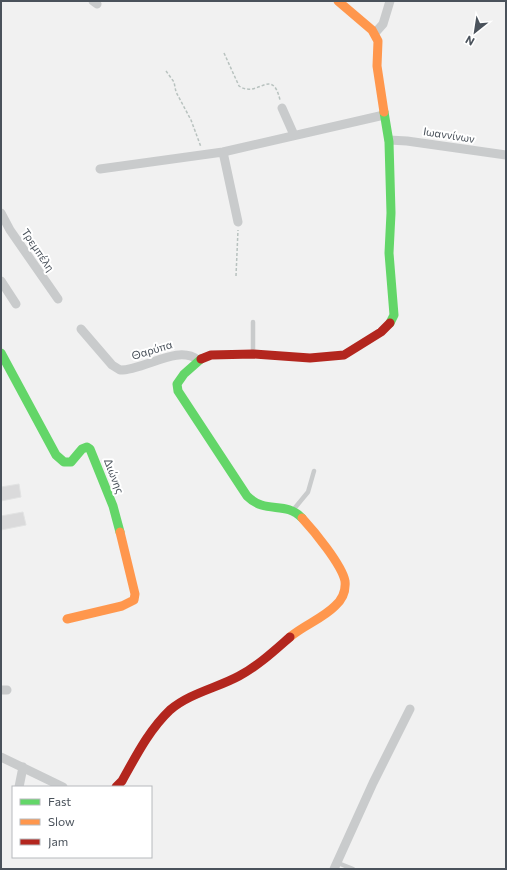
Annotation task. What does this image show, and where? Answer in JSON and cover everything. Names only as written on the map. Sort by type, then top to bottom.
[{"type":"street","points":[[117,786],[122,781],[156,726],[172,709],[192,697],[245,673],[300,629],[332,609],[343,596],[346,582],[341,571],[304,519],[293,511],[267,508],[250,500],[190,410],[178,390],[177,384],[198,360],[212,355],[253,354],[310,358],[344,355],[381,332],[389,325],[394,315],[389,253],[391,213],[389,140],[377,66],[378,41],[375,33],[338,1]]},
{"type":"street","points":[[375,33],[383,24],[390,1]]},
{"type":"street","points":[[282,108],[294,134]]},
{"type":"street","points":[[100,169],[223,152],[294,134],[384,114]]},
{"type":"street","name":"Ιωαννίνων","points":[[389,140],[407,141],[506,155]]},
{"type":"street","points":[[223,152],[238,222]]},
{"type":"street","name":"Τρεμπέλη","points":[[1,213],[4,224],[58,299]]},
{"type":"street","points":[[1,281],[16,304]]},
{"type":"street","name":"Θαρύπα","points":[[81,329],[114,366],[120,370],[137,368],[178,354],[189,355],[198,360]]},
{"type":"street","name":"Διώνης","points":[[1,353],[58,458],[64,462],[71,462],[82,449],[87,447],[90,449],[113,506],[135,594],[134,600],[122,606],[67,619]]},
{"type":"street","points":[[336,866],[373,783],[410,709]]},
{"type":"street","points":[[1,757],[61,786]]},
{"type":"street","points":[[19,786],[23,767]]},
{"type":"lane","points":[[253,322],[253,354]]},
{"type":"lane","points":[[293,511],[308,492],[314,471]]},
{"type":"lane","points":[[336,866],[353,869]]},
{"type":"path","points":[[224,53],[239,86],[244,90],[251,90],[266,83],[272,84],[277,89],[282,108]]},
{"type":"path","points":[[166,71],[174,82],[176,92],[191,120],[204,155]]},
{"type":"path","points":[[236,276],[238,222]]},
{"type":"building","points":[[19,484],[21,497],[1,501],[1,487]]},
{"type":"building","points":[[23,512],[26,525],[1,530],[1,516]]},
{"type":"traffic: fast","points":[[384,112],[389,142],[391,213],[389,253],[394,315],[390,323]]},
{"type":"traffic: fast","points":[[1,353],[56,455],[64,462],[71,462],[82,449],[87,447],[90,449],[113,506],[120,532]]},
{"type":"traffic: fast","points":[[201,359],[184,374],[177,384],[178,391],[247,496],[254,502],[261,505],[289,510],[302,518]]},
{"type":"traffic: slow","points":[[338,1],[372,30],[378,41],[377,66],[384,112]]},
{"type":"traffic: slow","points":[[290,637],[330,611],[340,601],[345,588],[345,581],[339,566],[320,539],[302,518]]},
{"type":"traffic: slow","points":[[67,619],[122,606],[134,600],[135,594],[120,532]]},
{"type":"traffic: jam","points":[[201,359],[211,355],[253,354],[310,358],[344,355],[381,332],[390,323]]},
{"type":"traffic: jam","points":[[117,786],[122,781],[149,735],[170,710],[186,699],[231,680],[253,668],[290,637]]}]
